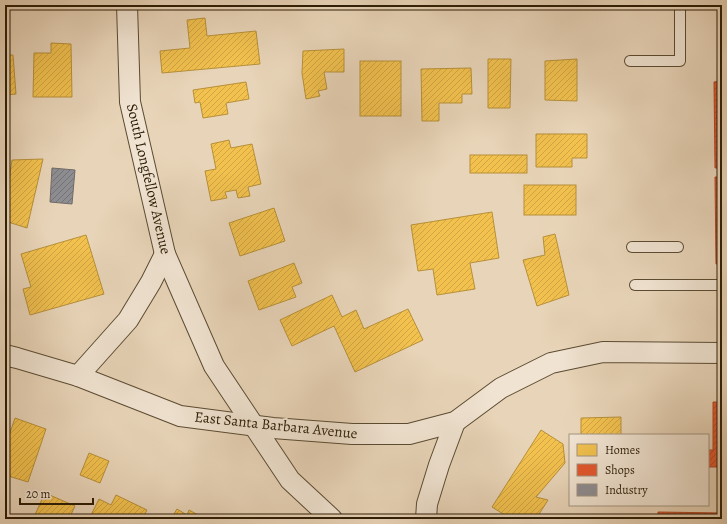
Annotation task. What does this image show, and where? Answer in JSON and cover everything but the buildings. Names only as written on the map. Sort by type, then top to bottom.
[{"type":"street","name":"South Longfellow Avenue","points":[[127,5],[130,102],[165,254],[214,366],[290,480],[332,519]]},
{"type":"street","points":[[78,376],[128,320],[151,282],[165,254]]},
{"type":"street","name":"East Santa Barbara Avenue","points":[[5,355],[78,376],[180,416],[273,428],[352,434],[408,434],[455,422],[501,388],[551,363],[603,352],[722,353]]},
{"type":"street","points":[[426,519],[427,504],[439,465],[455,422]]},
{"type":"lane","points":[[630,61],[680,61],[680,5]]},
{"type":"lane","points":[[632,247],[678,247]]},
{"type":"lane","points":[[635,285],[722,285]]}]
